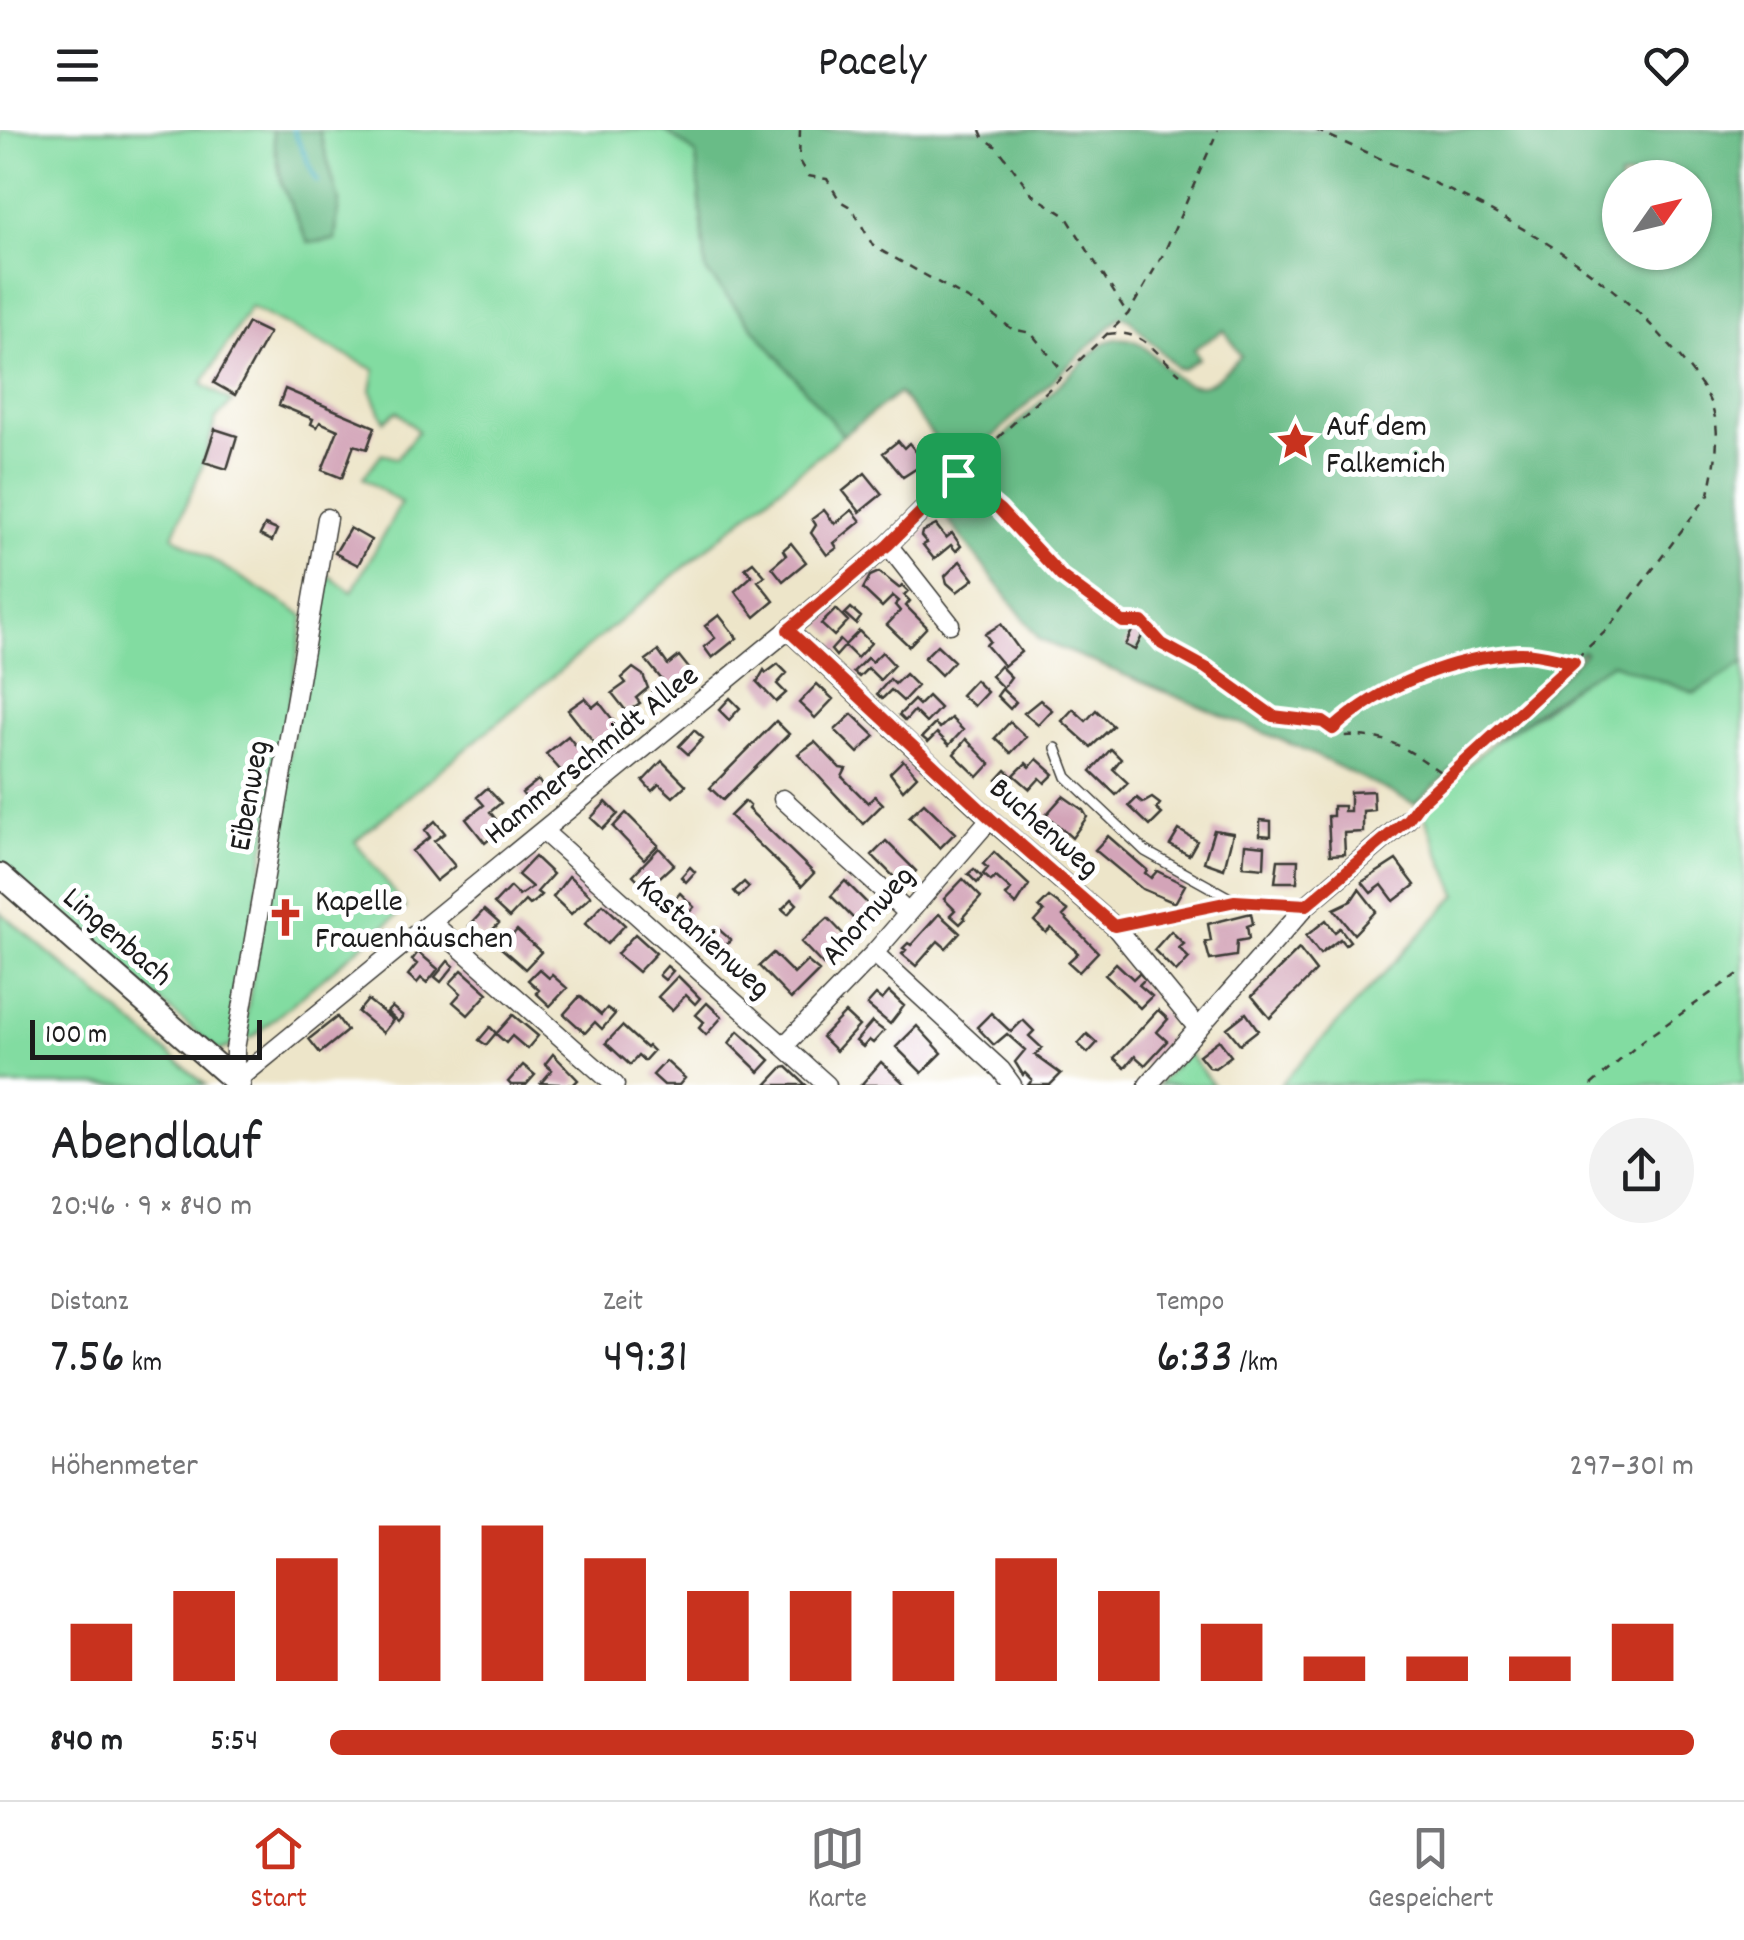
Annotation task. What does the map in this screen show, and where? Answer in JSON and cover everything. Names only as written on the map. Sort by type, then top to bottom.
[{"type":"street","name":"Hammerschmidt Allee","points":[[237,1084],[788,630],[888,545],[928,505]]},
{"type":"street","name":"Eibenweg","points":[[237,1084],[235,1049],[328,518]]},
{"type":"street","points":[[888,545],[950,624]]},
{"type":"street","name":"Buchenweg","points":[[788,630],[990,818],[1114,926],[1197,1026]]},
{"type":"street","points":[[783,799],[908,913]]},
{"type":"street","name":"Ahornweg","points":[[784,1046],[874,952],[990,818]]},
{"type":"street","points":[[1148,1085],[1307,905],[1408,819]]},
{"type":"street","name":"Kastanienweg","points":[[543,831],[826,1085]]},
{"type":"street","name":"Lingenbach","points":[[0,875],[237,1084]]},
{"type":"street","points":[[431,922],[615,1085]]},
{"type":"street","points":[[874,952],[1012,1085]]},
{"type":"lane","points":[[1056,748],[1067,778],[1145,851],[1235,901]]},
{"type":"lane","points":[[1114,926],[1235,901]]},
{"type":"path","points":[[800,130],[799,161],[808,176],[826,179],[840,201],[852,208],[874,246],[984,308],[1012,329],[1031,332],[1065,374]]},
{"type":"path","points":[[980,130],[1033,195],[1066,216],[1128,314]]},
{"type":"path","points":[[928,505],[1128,314],[1164,253],[1218,130]]},
{"type":"path","points":[[1316,130],[1536,234],[1645,315],[1699,381],[1715,418],[1715,470],[1709,494],[1608,629],[1408,819]]},
{"type":"path","points":[[1107,334],[1126,332],[1143,340],[1180,374]]},
{"type":"path","points":[[958,475],[1000,510],[1061,576],[1123,622],[1142,622],[1162,644],[1206,668],[1273,716],[1323,722],[1342,736],[1360,735],[1399,743],[1448,778]]},
{"type":"path","points":[[1333,729],[1372,698],[1437,670],[1522,652],[1574,662]]},
{"type":"path","points":[[1235,901],[1307,905]]},
{"type":"path","points":[[1592,1085],[1645,1039],[1744,970]]},
{"type":"green space","points":[[0,130],[272,130],[282,185],[335,240],[339,201],[319,130],[664,130],[696,153],[706,271],[843,435],[355,841],[406,908],[253,1037],[242,1041],[319,569],[352,592],[401,503],[363,478],[382,453],[396,459],[418,431],[397,411],[384,421],[371,390],[375,370],[250,307],[202,384],[232,402],[215,420],[204,462],[173,536],[304,616],[232,1046],[219,1051],[0,867]]},
{"type":"green space","points":[[272,130],[319,130],[339,201],[335,240],[308,243],[282,185]]},
{"type":"green space","points":[[664,130],[1744,130],[1744,663],[1695,693],[1612,663],[1491,744],[1585,653],[1582,651],[1415,804],[1298,747],[1040,640],[936,504],[954,501],[994,511],[997,502],[977,462],[1102,344],[1119,339],[1133,341],[1177,378],[1203,385],[1241,356],[1224,330],[1194,349],[1199,358],[1183,369],[1177,368],[1129,319],[1121,316],[959,469],[899,393],[843,435],[706,271],[696,154]]},
{"type":"green space","points":[[1612,663],[1695,693],[1744,663],[1744,1085],[1280,1085],[1457,895],[1421,807],[1491,744],[1541,712],[1583,678]]},
{"type":"green space","points":[[0,912],[206,1085],[0,1085]]},
{"type":"green space","points":[[1187,1052],[1213,1085],[1157,1085]]},
{"type":"building","points":[[248,323],[269,333],[235,395],[214,383]]},
{"type":"building","points":[[285,389],[375,427],[367,449],[354,445],[342,478],[322,470],[338,430],[320,422],[317,427],[311,424],[313,419],[279,405]]},
{"type":"building","points":[[215,429],[237,436],[227,469],[204,462]]},
{"type":"building","points":[[898,441],[904,448],[909,443],[925,463],[903,477],[883,453]]},
{"type":"building","points":[[865,473],[882,494],[860,512],[843,491]]},
{"type":"building","points":[[824,510],[835,524],[852,510],[861,521],[834,543],[837,548],[827,555],[811,533],[816,525],[812,519]]},
{"type":"building","points":[[265,525],[277,530],[272,541],[260,535]]},
{"type":"building","points":[[936,525],[946,538],[952,533],[961,546],[956,551],[951,545],[934,559],[921,536]]},
{"type":"building","points":[[350,528],[371,540],[358,565],[335,553]]},
{"type":"building","points":[[791,543],[806,562],[783,581],[772,567],[786,555],[783,550]]},
{"type":"building","points":[[960,561],[974,579],[957,592],[945,576]]},
{"type":"building","points":[[753,562],[765,576],[758,581],[774,601],[755,617],[735,591],[752,576],[745,568]]},
{"type":"building","points":[[879,572],[908,591],[904,595],[910,601],[906,606],[927,627],[909,646],[887,625],[900,611],[895,605],[899,601],[893,596],[882,607],[863,589],[870,576]]},
{"type":"building","points":[[851,608],[861,617],[856,624],[845,614]]},
{"type":"building","points":[[836,609],[848,621],[834,636],[821,624]]},
{"type":"building","points":[[719,615],[737,638],[712,658],[704,647],[715,638],[705,626]]},
{"type":"building","points":[[1001,624],[1021,652],[1004,666],[986,645],[990,641],[985,634]]},
{"type":"building","points":[[1135,625],[1145,630],[1135,650],[1125,645]]},
{"type":"building","points":[[859,631],[871,643],[857,658],[845,646],[836,656],[831,650],[840,640],[845,645]]},
{"type":"building","points":[[937,645],[954,661],[941,675],[924,658]]},
{"type":"building","points":[[658,651],[668,665],[679,656],[695,676],[676,691],[670,684],[667,686],[646,660]]},
{"type":"building","points":[[882,652],[894,665],[880,680],[868,668],[859,677],[853,672],[867,658],[872,662]]},
{"type":"building","points":[[778,664],[787,673],[777,684],[786,693],[776,702],[757,682],[764,670],[766,673]]},
{"type":"building","points":[[1000,666],[1011,677],[1003,688],[991,676]]},
{"type":"building","points":[[633,668],[643,675],[648,688],[636,698],[640,703],[627,712],[612,693],[626,683],[622,678]]},
{"type":"building","points":[[905,674],[917,686],[903,701],[891,690],[882,699],[877,694],[890,679],[895,684]]},
{"type":"building","points":[[975,680],[987,692],[974,706],[961,695]]},
{"type":"building","points":[[817,684],[833,699],[815,718],[799,703]]},
{"type":"building","points":[[658,687],[668,699],[662,704],[652,692]]},
{"type":"building","points":[[1002,689],[1016,702],[1010,709],[997,696]]},
{"type":"building","points":[[928,696],[940,708],[926,723],[914,711],[905,721],[899,715],[914,700],[919,705]]},
{"type":"building","points":[[585,698],[593,707],[599,702],[620,729],[597,747],[568,710]]},
{"type":"building","points":[[730,698],[740,708],[729,720],[719,710]]},
{"type":"building","points":[[1040,700],[1052,710],[1038,725],[1024,713]]},
{"type":"building","points":[[1073,709],[1086,721],[1096,710],[1113,726],[1091,747],[1062,721]]},
{"type":"building","points":[[852,714],[875,736],[858,753],[835,730]]},
{"type":"building","points":[[951,718],[963,730],[949,745],[937,733],[928,742],[922,737],[935,724],[940,728]]},
{"type":"building","points":[[776,721],[789,734],[723,800],[710,788]]},
{"type":"building","points":[[1010,722],[1026,737],[1011,753],[995,738]]},
{"type":"building","points":[[694,730],[703,738],[688,754],[679,746]]},
{"type":"building","points":[[568,736],[583,755],[562,772],[546,754]]},
{"type":"building","points":[[966,739],[990,764],[978,777],[954,754]]},
{"type":"building","points":[[815,742],[840,768],[846,769],[842,777],[868,803],[875,796],[883,804],[863,824],[798,754]]},
{"type":"building","points":[[1111,749],[1121,759],[1113,769],[1128,783],[1116,795],[1091,771]]},
{"type":"building","points":[[1037,759],[1054,774],[1045,783],[1040,778],[1030,789],[1014,775]]},
{"type":"building","points":[[903,760],[917,776],[903,790],[890,773]]},
{"type":"building","points":[[662,761],[686,785],[673,797],[659,784],[652,791],[643,781]]},
{"type":"building","points":[[1006,770],[1013,777],[1004,786],[997,780]]},
{"type":"building","points":[[538,780],[549,795],[534,808],[522,793]]},
{"type":"building","points":[[487,788],[501,803],[490,812],[503,828],[485,843],[466,819],[484,805],[477,797]]},
{"type":"building","points":[[1373,791],[1374,810],[1363,811],[1363,832],[1344,833],[1345,854],[1330,855],[1328,816],[1333,816],[1333,806],[1344,806],[1344,811],[1350,811],[1350,792]]},
{"type":"building","points":[[1063,796],[1087,817],[1072,838],[1046,815]]},
{"type":"building","points":[[1137,798],[1143,803],[1152,798],[1160,804],[1156,809],[1162,814],[1150,826],[1129,806]]},
{"type":"building","points":[[745,801],[748,809],[814,873],[802,886],[730,816]]},
{"type":"building","points":[[606,802],[618,814],[603,829],[591,818]]},
{"type":"building","points":[[924,803],[955,833],[940,848],[909,817]]},
{"type":"building","points":[[626,813],[658,845],[644,859],[613,827]]},
{"type":"building","points":[[1260,820],[1271,821],[1271,836],[1260,835]]},
{"type":"building","points":[[435,821],[445,833],[434,841],[455,866],[436,881],[412,851],[430,837],[425,830]]},
{"type":"building","points":[[1179,830],[1197,841],[1189,855],[1170,845]]},
{"type":"building","points":[[1214,830],[1233,833],[1224,869],[1204,862]]},
{"type":"building","points":[[1108,836],[1151,878],[1157,871],[1185,885],[1175,903],[1142,889],[1095,850]]},
{"type":"building","points":[[886,841],[916,871],[902,885],[872,855]]},
{"type":"building","points":[[1245,844],[1265,846],[1264,868],[1243,866]]},
{"type":"building","points":[[659,848],[674,864],[647,889],[633,875]]},
{"type":"building","points":[[994,852],[1029,885],[1016,905],[1006,896],[1011,890],[996,877],[991,881],[983,874],[988,868],[983,864]]},
{"type":"building","points":[[535,857],[553,874],[537,892],[541,895],[536,900],[529,905],[525,901],[509,918],[494,904],[510,887],[519,896],[532,887],[518,875]]},
{"type":"building","points":[[1278,860],[1298,860],[1297,882],[1275,882]]},
{"type":"building","points":[[1396,860],[1415,885],[1394,901],[1382,885],[1371,893],[1362,882]]},
{"type":"building","points":[[690,867],[695,872],[686,882],[681,877]]},
{"type":"building","points":[[974,869],[982,877],[977,883],[968,874]]},
{"type":"building","points":[[569,876],[591,896],[571,914],[553,897]]},
{"type":"building","points":[[963,879],[981,897],[960,924],[950,915],[955,910],[944,899]]},
{"type":"building","points":[[845,881],[876,912],[861,926],[831,896]]},
{"type":"building","points":[[744,882],[749,887],[739,897],[734,891]]},
{"type":"building","points":[[1359,889],[1376,911],[1354,934],[1334,909],[1351,901]]},
{"type":"building","points":[[680,893],[694,907],[682,920],[668,907]]},
{"type":"building","points":[[1049,897],[1068,911],[1063,916],[1098,952],[1079,972],[1068,962],[1078,953],[1051,928],[1046,933],[1035,922],[1044,912],[1039,907]]},
{"type":"building","points":[[792,899],[797,904],[788,914],[782,909]]},
{"type":"building","points":[[603,904],[625,925],[607,944],[585,924]]},
{"type":"building","name":"Kapelle Frauenhäuschen","points":[[284,910],[292,917],[286,925],[277,917]]},
{"type":"building","points":[[484,910],[499,923],[484,939],[469,926]]},
{"type":"building","points":[[1251,913],[1249,939],[1237,941],[1236,956],[1210,960],[1205,942],[1211,941],[1208,924]]},
{"type":"building","points":[[939,914],[960,933],[946,948],[938,941],[916,966],[902,954],[906,950],[903,948],[911,945]]},
{"type":"building","points":[[828,918],[847,938],[823,965],[801,942]]},
{"type":"building","points":[[1326,920],[1335,932],[1340,928],[1350,941],[1345,945],[1340,939],[1320,954],[1306,936]]},
{"type":"building","points":[[716,927],[731,940],[718,953],[704,940]]},
{"type":"building","points":[[517,930],[541,952],[525,969],[501,948]]},
{"type":"building","points":[[1171,931],[1184,944],[1179,948],[1189,958],[1176,972],[1154,950]]},
{"type":"building","points":[[635,934],[656,953],[638,972],[617,954]]},
{"type":"building","points":[[1299,949],[1316,971],[1270,1018],[1252,996]]},
{"type":"building","points":[[418,952],[438,969],[427,983],[421,978],[417,983],[408,975],[417,964],[412,960]]},
{"type":"building","points":[[773,953],[794,974],[807,961],[819,971],[791,999],[759,966]]},
{"type":"building","points":[[448,961],[454,966],[441,982],[435,977]]},
{"type":"building","points":[[1116,963],[1133,979],[1139,973],[1145,979],[1139,985],[1152,996],[1140,1008],[1105,975]]},
{"type":"building","points":[[667,966],[673,971],[665,980],[659,975]]},
{"type":"building","points":[[539,969],[567,988],[550,1006],[528,980]]},
{"type":"building","points":[[462,970],[488,993],[468,1015],[453,1002],[461,993],[450,983]]},
{"type":"building","points":[[678,976],[700,998],[695,1004],[686,995],[672,1010],[658,997]]},
{"type":"building","points":[[889,992],[904,1006],[890,1024],[867,1005],[876,995],[882,1000]]},
{"type":"building","points":[[580,996],[601,1015],[607,1008],[615,1014],[602,1029],[595,1022],[585,1033],[564,1014]]},
{"type":"building","points":[[368,1000],[393,1020],[383,1033],[358,1012]]},
{"type":"building","points":[[707,1003],[722,1017],[706,1035],[699,1028],[704,1022],[696,1015]]},
{"type":"building","points":[[392,1007],[403,1016],[398,1022],[387,1012]]},
{"type":"building","points":[[1158,1010],[1168,1019],[1157,1032],[1167,1041],[1145,1065],[1135,1056],[1125,1068],[1114,1058]]},
{"type":"building","points":[[845,1013],[859,1026],[836,1051],[822,1037]]},
{"type":"building","points":[[991,1013],[1011,1032],[1023,1020],[1034,1031],[1029,1036],[1042,1048],[1035,1055],[1061,1074],[1050,1085],[1028,1085],[1032,1080],[1023,1075],[1015,1062],[1025,1050],[1007,1034],[994,1045],[977,1027]]},
{"type":"building","points":[[1246,1013],[1258,1030],[1240,1044],[1227,1028]]},
{"type":"building","points":[[513,1015],[538,1036],[527,1049],[512,1036],[506,1043],[496,1034]]},
{"type":"building","points":[[337,1017],[347,1031],[320,1053],[309,1039]]},
{"type":"building","points":[[872,1022],[884,1031],[863,1047],[856,1041]]},
{"type":"building","points":[[622,1026],[653,1051],[644,1061],[638,1056],[630,1065],[606,1043]]},
{"type":"building","points":[[917,1026],[942,1053],[922,1073],[896,1047]]},
{"type":"building","points":[[490,1027],[496,1033],[486,1045],[479,1040]]},
{"type":"building","points":[[738,1031],[770,1060],[759,1072],[729,1043]]},
{"type":"building","points":[[1087,1034],[1097,1043],[1088,1053],[1078,1044]]},
{"type":"building","points":[[1219,1040],[1231,1056],[1215,1068],[1209,1067],[1199,1055]]},
{"type":"building","points":[[553,1054],[578,1080],[573,1085],[541,1083],[552,1070],[545,1064]]},
{"type":"building","points":[[666,1061],[685,1078],[679,1085],[664,1085],[653,1075]]},
{"type":"building","points":[[881,1062],[895,1075],[906,1085],[861,1085]]},
{"type":"building","points":[[523,1065],[535,1075],[526,1085],[511,1085],[508,1082]]},
{"type":"building","points":[[787,1067],[806,1085],[766,1085],[782,1068]]},
{"type":"waterway","points":[[293,130],[317,181]]},
{"type":"place","name":"Auf dem Falkemich","points":[[1296,442]]},
{"type":"place","name":"Kapelle Frauenhäuschen","points":[[285,917]]},
{"type":"route","points":[[958,475],[1000,510],[1061,576],[1123,622],[1142,622],[1162,644],[1206,668],[1273,716],[1298,716],[1323,722],[1333,729],[1372,698],[1437,670],[1522,652],[1574,662],[1419,804],[1408,819],[1307,905],[1235,901],[1114,926],[990,818],[788,630],[888,545],[958,475]]}]
